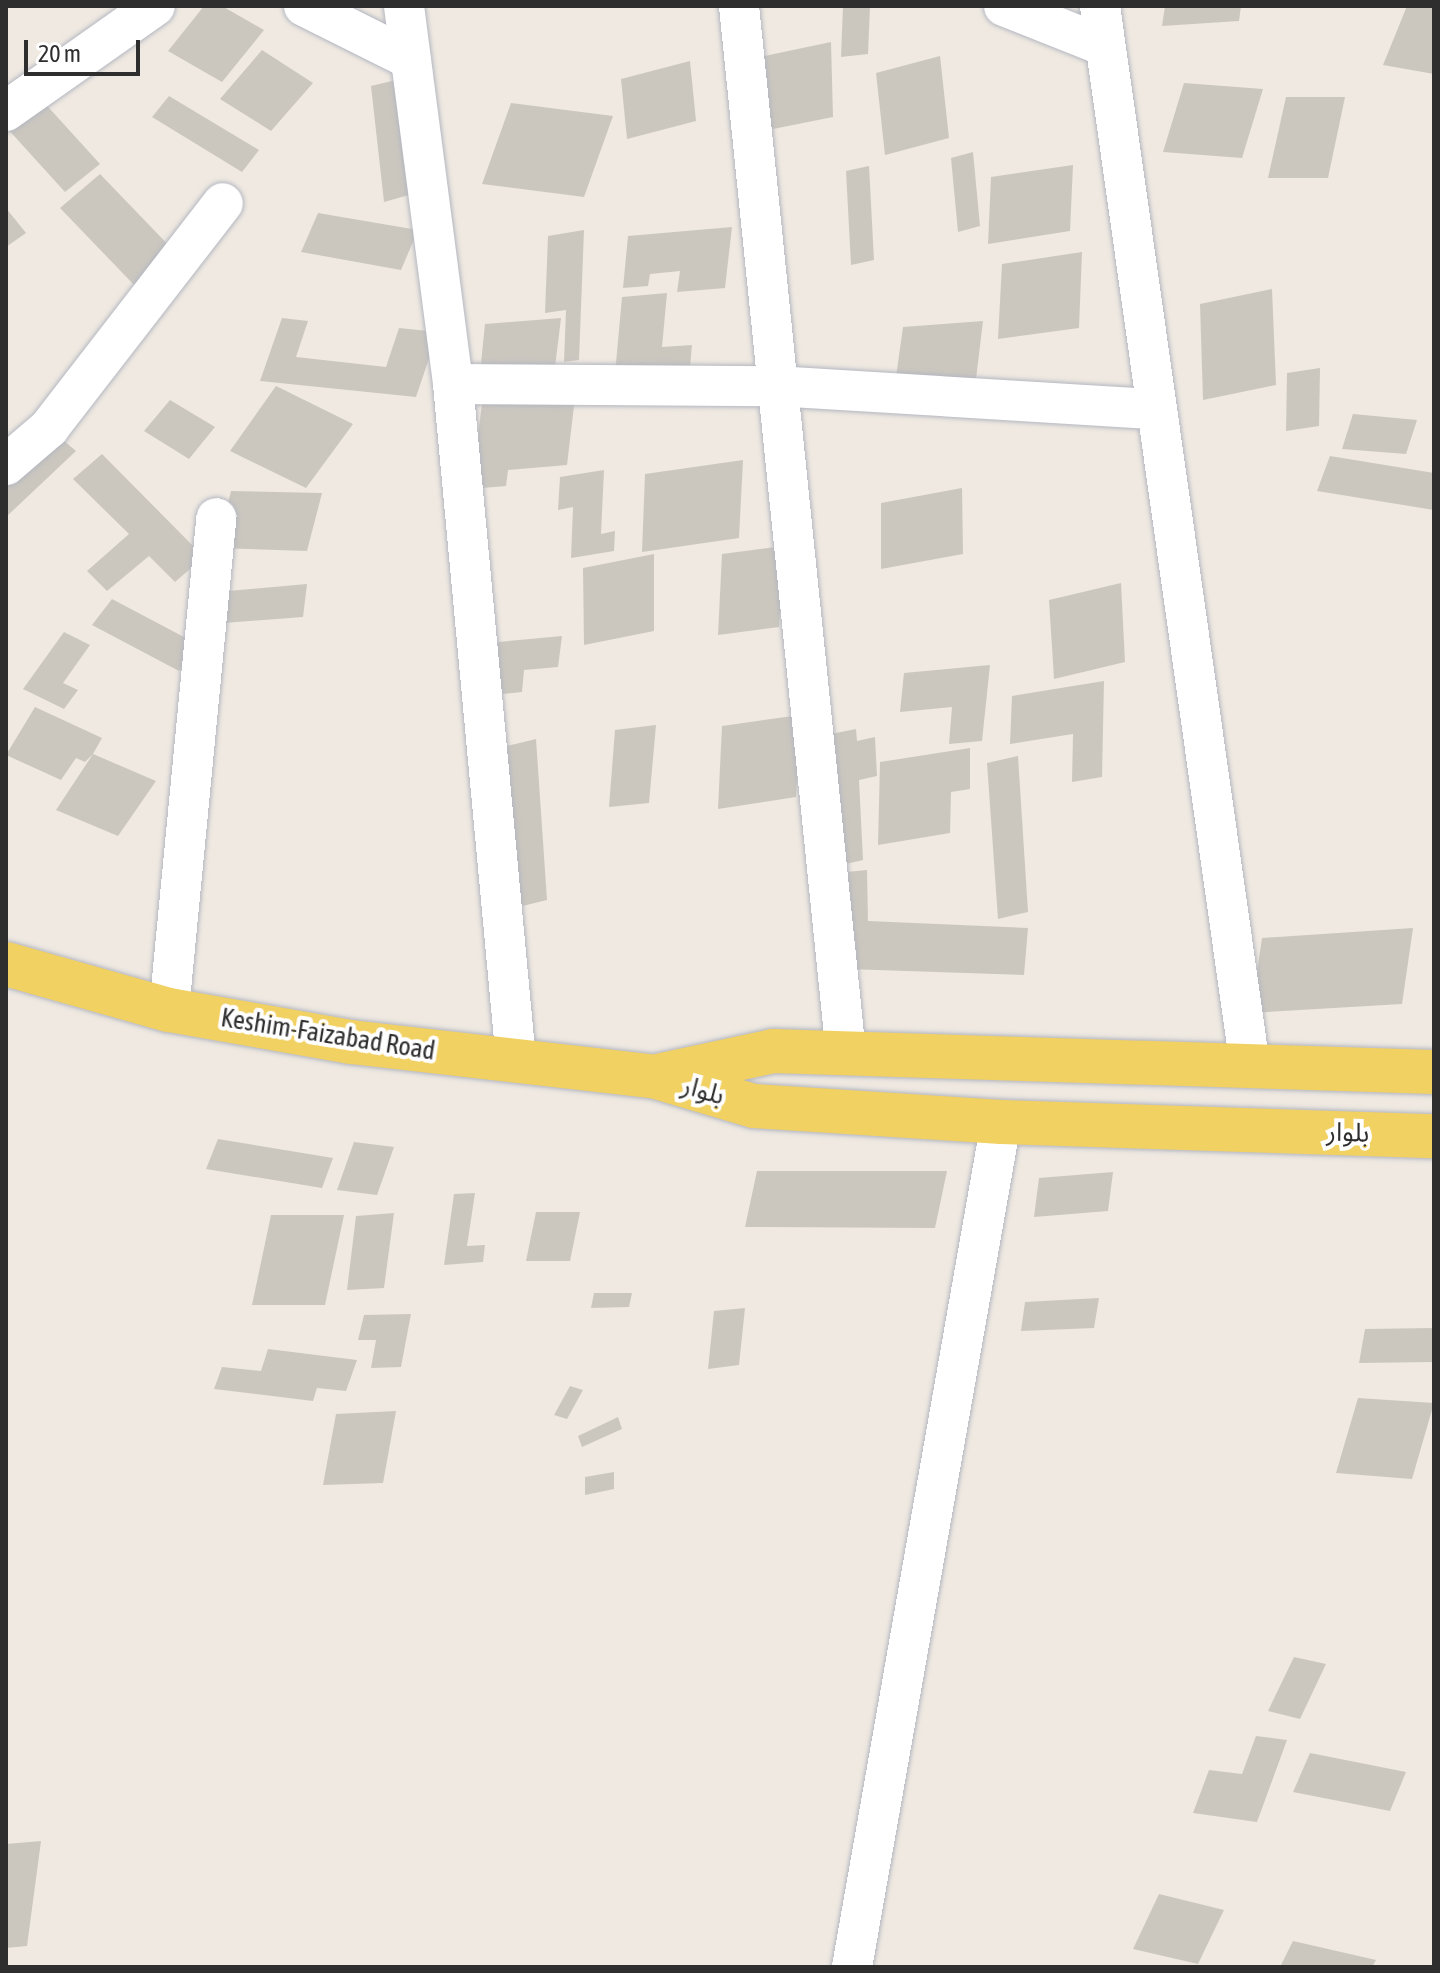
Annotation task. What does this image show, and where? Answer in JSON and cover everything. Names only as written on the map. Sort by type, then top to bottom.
[{"type":"main road","name":"Keshim-Faizabad Road","points":[[6,964],[169,1010],[351,1042],[656,1077]]},
{"type":"main road","name":"بلوار","points":[[656,1077],[773,1051],[1434,1072]]},
{"type":"main road","points":[[1377,1070],[1380,1134]]},
{"type":"main road","name":"بلوار","points":[[656,1077],[754,1106],[1001,1122],[1434,1136]]},
{"type":"street","points":[[6,111],[155,6]]},
{"type":"street","points":[[304,6],[410,59]]},
{"type":"street","points":[[404,6],[453,384],[516,1061]]},
{"type":"street","points":[[739,6],[775,386],[846,1054]]},
{"type":"street","points":[[1004,6],[1102,45]]},
{"type":"street","points":[[1100,6],[1102,45],[1250,1067]]},
{"type":"street","points":[[6,465],[49,428],[223,203]]},
{"type":"street","points":[[453,384],[775,386],[1155,409]]},
{"type":"street","points":[[169,1010],[216,518]]},
{"type":"street","points":[[852,1967],[1001,1122]]},
{"type":"building","points":[[204,6],[222,6],[264,30],[222,82],[168,51]]},
{"type":"building","points":[[843,6],[870,6],[868,54],[841,57]]},
{"type":"building","points":[[1165,6],[1241,6],[1239,21],[1162,26]]},
{"type":"building","points":[[1407,6],[1434,6],[1434,74],[1383,65]]},
{"type":"building","points":[[831,42],[833,117],[763,131],[760,57]]},
{"type":"building","points":[[262,50],[313,83],[271,131],[220,99]]},
{"type":"building","points":[[940,56],[949,138],[885,155],[876,73]]},
{"type":"building","points":[[690,61],[696,121],[627,139],[621,79]]},
{"type":"building","points":[[396,80],[409,195],[384,202],[371,86]]},
{"type":"building","points":[[1184,83],[1263,89],[1242,158],[1163,152]]},
{"type":"building","points":[[169,96],[259,150],[242,172],[152,117]]},
{"type":"building","points":[[1286,97],[1345,97],[1328,178],[1268,178]]},
{"type":"building","points":[[40,98],[100,164],[65,192],[6,127]]},
{"type":"building","points":[[511,103],[613,116],[584,197],[482,184]]},
{"type":"building","points":[[973,152],[980,226],[958,232],[951,158]]},
{"type":"building","points":[[1073,165],[1070,231],[988,244],[991,177]]},
{"type":"building","points":[[869,166],[874,260],[851,265],[846,171]]},
{"type":"building","points":[[100,174],[177,254],[137,288],[60,208]]},
{"type":"building","points":[[6,208],[26,233],[6,247]]},
{"type":"building","points":[[318,213],[418,230],[401,270],[301,252]]},
{"type":"building","points":[[732,227],[725,288],[677,292],[680,271],[650,274],[648,286],[623,288],[628,236]]},
{"type":"building","points":[[584,230],[579,360],[564,362],[566,310],[545,313],[548,236]]},
{"type":"building","points":[[1082,252],[1079,328],[998,339],[1002,264]]},
{"type":"building","points":[[1272,289],[1276,385],[1203,400],[1200,304]]},
{"type":"building","points":[[667,293],[662,347],[692,345],[690,367],[615,374],[622,297]]},
{"type":"building","points":[[282,318],[308,321],[296,357],[386,367],[399,328],[438,332],[416,397],[260,381]]},
{"type":"building","points":[[561,318],[555,367],[480,373],[485,324]]},
{"type":"building","points":[[983,321],[976,379],[895,384],[903,327]]},
{"type":"building","points":[[1320,368],[1319,426],[1286,431],[1287,373]]},
{"type":"building","points":[[276,386],[353,424],[306,488],[230,451]]},
{"type":"building","points":[[576,389],[567,465],[508,470],[506,486],[471,489],[483,396]]},
{"type":"building","points":[[170,400],[215,427],[189,459],[144,431]]},
{"type":"building","points":[[1353,414],[1417,420],[1406,454],[1342,449]]},
{"type":"building","points":[[57,435],[76,451],[6,517],[6,483]]},
{"type":"building","points":[[102,454],[204,557],[175,582],[149,556],[107,591],[87,571],[129,534],[73,479]]},
{"type":"building","points":[[1330,456],[1434,473],[1434,510],[1317,491]]},
{"type":"building","points":[[743,460],[739,538],[642,552],[645,474]]},
{"type":"building","points":[[604,470],[601,534],[615,531],[614,551],[571,558],[573,507],[558,510],[560,477]]},
{"type":"building","points":[[962,488],[963,554],[881,569],[881,503]]},
{"type":"building","points":[[231,491],[322,493],[307,551],[217,548]]},
{"type":"building","points":[[784,546],[779,627],[718,635],[722,554]]},
{"type":"building","points":[[654,554],[654,631],[584,645],[583,568]]},
{"type":"building","points":[[1121,583],[1125,662],[1054,679],[1049,600]]},
{"type":"building","points":[[307,584],[303,617],[224,623],[228,591]]},
{"type":"building","points":[[112,599],[199,645],[179,671],[92,625]]},
{"type":"building","points":[[64,632],[90,645],[63,683],[78,690],[64,709],[23,689]]},
{"type":"building","points":[[562,636],[558,667],[524,670],[522,692],[492,695],[498,642]]},
{"type":"building","points":[[990,665],[982,741],[949,744],[952,707],[900,712],[904,673]]},
{"type":"building","points":[[1104,681],[1102,777],[1072,782],[1073,734],[1010,744],[1012,696]]},
{"type":"building","points":[[35,707],[102,738],[93,754],[85,762],[76,758],[61,780],[6,755]]},
{"type":"building","points":[[800,715],[796,797],[718,809],[722,726]]},
{"type":"building","points":[[656,725],[649,803],[609,807],[615,730]]},
{"type":"building","points":[[856,729],[857,741],[875,737],[877,776],[859,780],[863,860],[837,866],[831,734]]},
{"type":"building","points":[[536,739],[547,900],[510,909],[498,748]]},
{"type":"building","points":[[970,748],[970,789],[951,792],[950,833],[878,845],[880,762]]},
{"type":"building","points":[[93,754],[156,781],[118,836],[56,810]]},
{"type":"building","points":[[1018,756],[1028,912],[998,919],[987,763]]},
{"type":"building","points":[[867,870],[868,921],[1028,928],[1024,975],[847,969],[836,873]]},
{"type":"building","points":[[1413,928],[1402,1004],[1251,1013],[1262,938]]},
{"type":"building","points":[[218,1139],[333,1158],[322,1188],[206,1169]]},
{"type":"building","points":[[354,1142],[394,1147],[377,1195],[337,1190]]},
{"type":"building","points":[[757,1171],[947,1171],[935,1228],[745,1227]]},
{"type":"building","points":[[1113,1172],[1108,1211],[1034,1217],[1039,1178]]},
{"type":"building","points":[[475,1193],[467,1246],[485,1245],[483,1262],[444,1265],[454,1194]]},
{"type":"building","points":[[536,1212],[580,1212],[570,1261],[526,1261]]},
{"type":"building","points":[[394,1213],[384,1288],[347,1290],[356,1216]]},
{"type":"building","points":[[271,1215],[344,1215],[325,1305],[252,1305]]},
{"type":"building","points":[[594,1293],[632,1293],[629,1307],[591,1308]]},
{"type":"building","points":[[1099,1298],[1094,1328],[1021,1331],[1025,1302]]},
{"type":"building","points":[[745,1308],[739,1365],[708,1369],[714,1311]]},
{"type":"building","points":[[411,1314],[401,1367],[371,1368],[376,1340],[358,1340],[364,1315]]},
{"type":"building","points":[[1434,1328],[1434,1362],[1359,1363],[1365,1329]]},
{"type":"building","points":[[268,1349],[357,1360],[346,1391],[317,1388],[313,1401],[214,1389],[222,1367],[261,1371]]},
{"type":"building","points":[[570,1386],[583,1390],[567,1419],[554,1415]]},
{"type":"building","points":[[1358,1398],[1434,1403],[1412,1479],[1336,1473]]},
{"type":"building","points":[[396,1411],[383,1483],[323,1485],[336,1414]]},
{"type":"building","points":[[618,1417],[622,1429],[582,1447],[578,1436]]},
{"type":"building","points":[[614,1472],[614,1489],[585,1495],[585,1477]]},
{"type":"building","points":[[1294,1657],[1326,1664],[1300,1719],[1268,1711]]},
{"type":"building","points":[[1256,1736],[1287,1740],[1257,1822],[1193,1813],[1209,1770],[1242,1774]]},
{"type":"building","points":[[1310,1753],[1406,1772],[1390,1811],[1293,1792]]},
{"type":"building","points":[[41,1841],[27,1946],[6,1948],[6,1844]]},
{"type":"building","points":[[1159,1894],[1224,1910],[1198,1964],[1133,1949]]},
{"type":"building","points":[[1293,1941],[1376,1960],[1372,1967],[1280,1967]]}]
